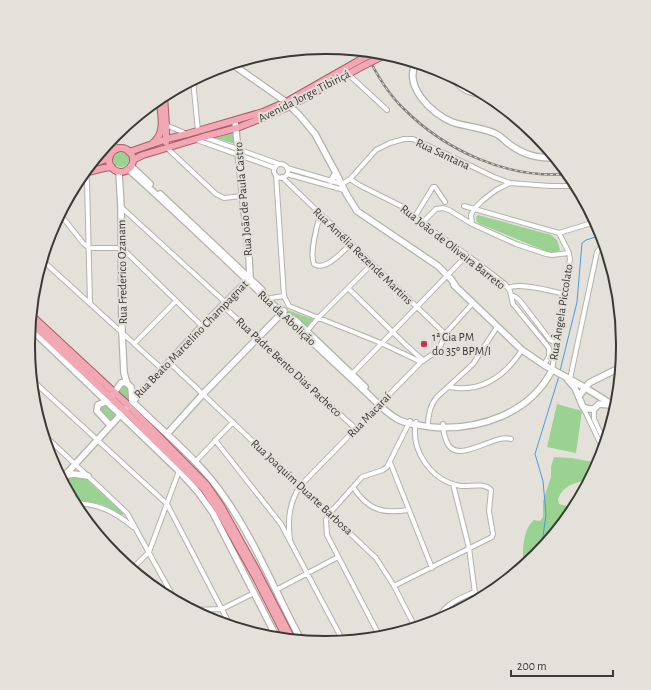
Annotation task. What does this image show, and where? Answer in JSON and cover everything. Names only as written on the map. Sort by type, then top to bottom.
[{"type":"main road","name":"Avenida Jorge Tibiriçá","points":[[130,165],[143,155],[203,136],[237,128],[348,74],[367,58]]},
{"type":"main road","name":"Avenida Jorge Tibiriçá","points":[[129,152],[167,139],[235,121],[288,104],[359,64],[374,59]]},
{"type":"main road","points":[[238,68],[288,104],[315,134],[357,211],[436,266],[522,350],[544,365],[610,403]]},
{"type":"main road","points":[[413,68],[412,78],[415,87],[425,102],[450,122],[466,127],[493,132],[524,154],[547,157]]},
{"type":"main road","points":[[143,155],[166,143],[164,103]]},
{"type":"main road","points":[[151,145],[157,140],[161,131],[160,107]]},
{"type":"main road","name":"Rua João de Paula Castro","points":[[235,121],[237,128],[242,196],[249,258],[248,279]]},
{"type":"main road","points":[[114,146],[117,149]]},
{"type":"main road","points":[[101,160],[109,157],[113,151],[123,148],[129,152],[130,165],[119,172],[110,164],[109,157],[107,153]]},
{"type":"main road","name":"Rua da Abolição","points":[[130,165],[392,416],[412,423],[459,428],[495,419],[518,408],[538,391],[554,371]]},
{"type":"main road","points":[[93,170],[112,167]]},
{"type":"main road","name":"Rua Frederico Ozanam","points":[[119,172],[124,373],[131,392],[128,405]]},
{"type":"main road","points":[[331,181],[336,173]]},
{"type":"main road","points":[[240,271],[249,258]]},
{"type":"main road","name":"Rua da Abolição","points":[[248,279],[307,331],[351,376]]},
{"type":"main road","name":"Rua Beato Marcelino Champagnat","points":[[65,474],[202,326],[248,279]]},
{"type":"main road","points":[[167,434],[203,394],[284,312]]},
{"type":"main road","points":[[36,320],[110,397],[120,415],[179,471],[207,503],[273,631]]},
{"type":"main road","points":[[36,328],[110,397]]},
{"type":"main road","points":[[36,333],[110,397],[128,405],[167,434],[196,461],[233,510],[298,634]]},
{"type":"main road","points":[[579,396],[584,387],[592,381],[615,370]]},
{"type":"main road","name":"Rua Frederico Ozanam","points":[[110,426],[97,411],[98,405],[110,397],[121,383],[124,373]]},
{"type":"main road","points":[[566,378],[575,388],[583,406],[594,409],[599,404],[609,405]]},
{"type":"main road","points":[[121,383],[127,383]]},
{"type":"main road","points":[[131,392],[138,395]]},
{"type":"main road","points":[[599,396],[599,404]]},
{"type":"main road","points":[[128,405],[204,489],[219,512],[255,576],[284,632]]},
{"type":"main road","points":[[128,405],[206,484],[221,506],[289,633]]},
{"type":"main road","name":"Rua da Abolição","points":[[412,423],[428,423],[443,426]]},
{"type":"main road","points":[[66,476],[73,474],[88,476]]},
{"type":"street","points":[[348,74],[387,110]]},
{"type":"street","points":[[194,86],[198,131]]},
{"type":"street","points":[[458,86],[472,93]]},
{"type":"street","points":[[166,125],[187,134]]},
{"type":"street","points":[[203,136],[275,168]]},
{"type":"street","points":[[194,139],[283,165],[287,168],[331,181],[343,187]]},
{"type":"street","name":"Rua Santana","points":[[343,187],[376,150],[390,143],[404,139],[412,139],[510,183],[568,186]]},
{"type":"street","points":[[167,148],[216,194],[224,198],[242,196]]},
{"type":"street","points":[[279,164],[275,168],[274,172],[276,175],[284,296],[289,306],[422,361]]},
{"type":"street","points":[[287,168],[287,174]]},
{"type":"street","points":[[276,175],[282,177],[287,174],[343,187]]},
{"type":"street","name":"Rua Amélia Rezende Martins","points":[[282,177],[445,334]]},
{"type":"street","name":"Rua João de Oliveira Barreto","points":[[350,179],[403,207],[414,218],[468,255],[505,284],[512,295],[521,302],[550,340],[556,343]]},
{"type":"street","points":[[86,182],[90,303]]},
{"type":"street","points":[[472,224],[471,216],[474,209],[492,194],[510,183]]},
{"type":"street","points":[[414,218],[433,187],[438,190],[445,202]]},
{"type":"street","points":[[464,206],[559,233],[589,224]]},
{"type":"street","name":"Rua Padre Bento Dias Pacheco","points":[[121,207],[356,429]]},
{"type":"street","points":[[422,223],[436,209],[443,208],[472,224],[516,244],[546,254],[557,255],[569,253]]},
{"type":"street","points":[[320,215],[312,255],[314,264],[322,266],[330,262],[351,244]]},
{"type":"street","points":[[64,219],[89,248],[122,248],[202,326]]},
{"type":"street","name":"Rua Ângela Piccolato","points":[[554,371],[554,353],[570,259],[569,253],[559,233]]},
{"type":"street","points":[[566,378],[597,252],[600,249]]},
{"type":"street","points":[[351,376],[381,343],[468,255]]},
{"type":"street","points":[[47,264],[162,369]]},
{"type":"street","points":[[307,331],[372,264]]},
{"type":"street","points":[[508,288],[513,286],[522,286],[564,294]]},
{"type":"street","points":[[348,288],[422,361]]},
{"type":"street","name":"Rua João de Oliveira Barreto","points":[[512,295],[511,300],[513,304],[554,353]]},
{"type":"street","points":[[271,298],[284,296]]},
{"type":"street","points":[[134,344],[176,301]]},
{"type":"street","name":"Rua Macaraí","points":[[290,540],[288,530],[289,513],[294,495],[300,486],[422,361],[439,350],[445,334],[473,303]]},
{"type":"street","points":[[428,423],[430,409],[436,397],[473,364],[497,327]]},
{"type":"street","points":[[396,350],[402,349],[402,342]]},
{"type":"street","points":[[544,365],[549,356],[549,348]]},
{"type":"street","points":[[448,387],[467,388],[496,378],[511,366],[522,350]]},
{"type":"street","name":"Rua Joaquim Duarte Barbosa","points":[[169,362],[376,558],[394,586],[413,622]]},
{"type":"street","points":[[37,385],[167,504],[226,618]]},
{"type":"street","points":[[583,406],[600,442]]},
{"type":"street","points":[[594,409],[594,419],[602,436]]},
{"type":"street","points":[[196,461],[232,422]]},
{"type":"street","points":[[377,631],[327,534],[326,520],[329,514],[362,477],[383,470],[390,462],[412,423]]},
{"type":"street","points":[[394,586],[492,537],[493,532],[489,511],[489,488],[484,486],[453,484],[438,476],[422,459],[415,442],[412,423]]},
{"type":"street","points":[[443,426],[446,442],[449,447],[458,451],[472,449],[504,437],[511,439]]},
{"type":"street","points":[[215,440],[274,513],[308,573],[340,635]]},
{"type":"street","points":[[52,442],[123,508],[137,530],[170,591]]},
{"type":"street","points":[[390,462],[432,568]]},
{"type":"street","points":[[136,565],[149,552],[179,471]]},
{"type":"street","points":[[444,610],[448,606],[474,592],[469,548],[453,484]]},
{"type":"street","points":[[353,487],[364,502],[376,508],[392,512],[408,510]]},
{"type":"street","points":[[83,504],[111,511],[137,530]]},
{"type":"street","points":[[276,590],[338,557]]},
{"type":"street","points":[[206,610],[222,609],[254,593]]},
{"type":"green space","points":[[236,130],[236,144],[211,137]]},
{"type":"green space","points":[[121,151],[127,153],[129,159],[127,165],[121,167],[115,165],[113,159],[115,153]]},
{"type":"green space","points":[[478,215],[551,235],[557,240],[560,250],[557,252],[548,252],[480,224],[476,219]]},
{"type":"green space","points":[[287,310],[313,319],[305,329],[286,312]]},
{"type":"green space","points":[[124,384],[128,389],[128,402],[116,391]]},
{"type":"green space","points":[[105,404],[116,415],[110,422],[99,410],[101,406]]},
{"type":"green space","points":[[557,404],[582,411],[576,453],[547,447]]},
{"type":"green space","points":[[554,457],[591,462],[582,482],[567,487],[558,499],[559,504],[567,506],[556,522],[544,537],[523,557],[523,548],[527,529],[534,520],[540,521],[543,517],[543,501],[551,477],[551,467]]},
{"type":"green space","points":[[70,474],[83,476],[123,513],[123,515],[98,503],[81,502],[67,476]]},
{"type":"waterway","points":[[560,371],[577,302],[582,243],[595,237]]},
{"type":"waterway","points":[[543,538],[546,515],[543,481],[535,454],[559,376]]},
{"type":"railway","points":[[369,58],[377,74],[392,96],[404,109],[439,138],[479,159],[501,167],[523,172],[560,174]]},
{"type":"place","name":"1ª Cia PM do 35º BPM/I","points":[[424,344]]}]
